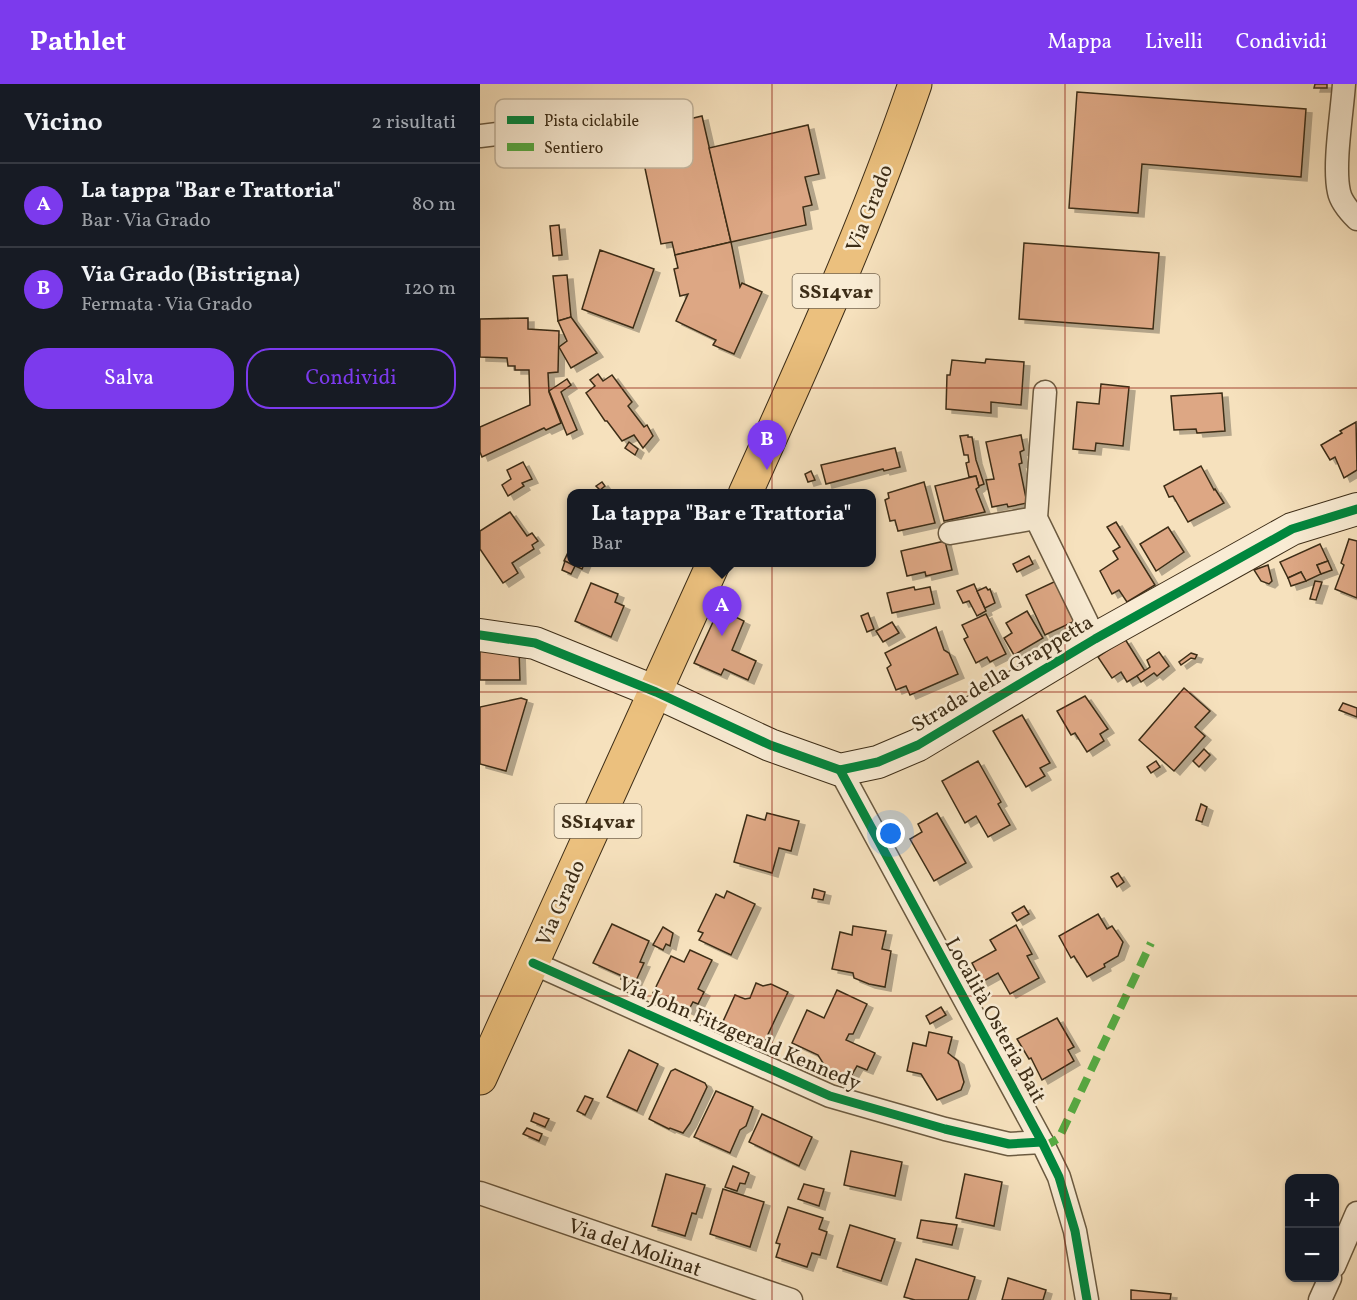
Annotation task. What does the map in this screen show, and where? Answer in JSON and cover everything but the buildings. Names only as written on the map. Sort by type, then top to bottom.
[{"type":"main road","name":"Via Grado","points":[[748,489],[835,295],[891,153],[915,84]]},
{"type":"main road","name":"Via Grado","points":[[480,1078],[712,567]]},
{"type":"street","points":[[1344,84],[1338,164],[1339,193],[1346,207],[1357,219]]},
{"type":"street","points":[[480,136],[495,134]]},
{"type":"street","points":[[950,532],[1036,518],[1045,392]]},
{"type":"street","name":"Strada della Grappetta","points":[[840,770],[878,762],[918,745],[1095,639],[1292,529],[1357,509]]},
{"type":"street","name":"Strada della Grappetta","points":[[1036,518],[1095,639]]},
{"type":"street","points":[[480,635],[536,643],[656,692],[770,746],[840,770]]},
{"type":"street","name":"Località Osteria Bait","points":[[840,770],[1059,1177],[1075,1231],[1087,1300]]},
{"type":"street","name":"Via John Fitzgerald Kennedy","points":[[533,963],[830,1096],[945,1129],[1009,1144],[1042,1142]]},
{"type":"street","name":"Via del Molinat","points":[[480,1193],[791,1300]]},
{"type":"street","points":[[1339,1256],[1357,1213]]},
{"type":"street","points":[[1320,1300],[1328,1282]]},
{"type":"marked path","points":[[1044,1147],[1059,1138],[1151,943]]},
{"type":"cycle path","points":[[480,635],[535,643],[656,692],[770,745],[840,770],[878,762],[918,745],[1095,639],[1292,529],[1357,509]]},
{"type":"cycle path","points":[[840,770],[1059,1177],[1075,1231],[1087,1300]]},
{"type":"cycle path","points":[[533,963],[830,1096],[945,1129],[1009,1144],[1042,1142]]},
{"type":"place","name":"Via Grado (Bistrigna)","points":[[767,470]]},
{"type":"place","name":"La tappa \"Bar e Trattoria\"","points":[[722,636]]}]
